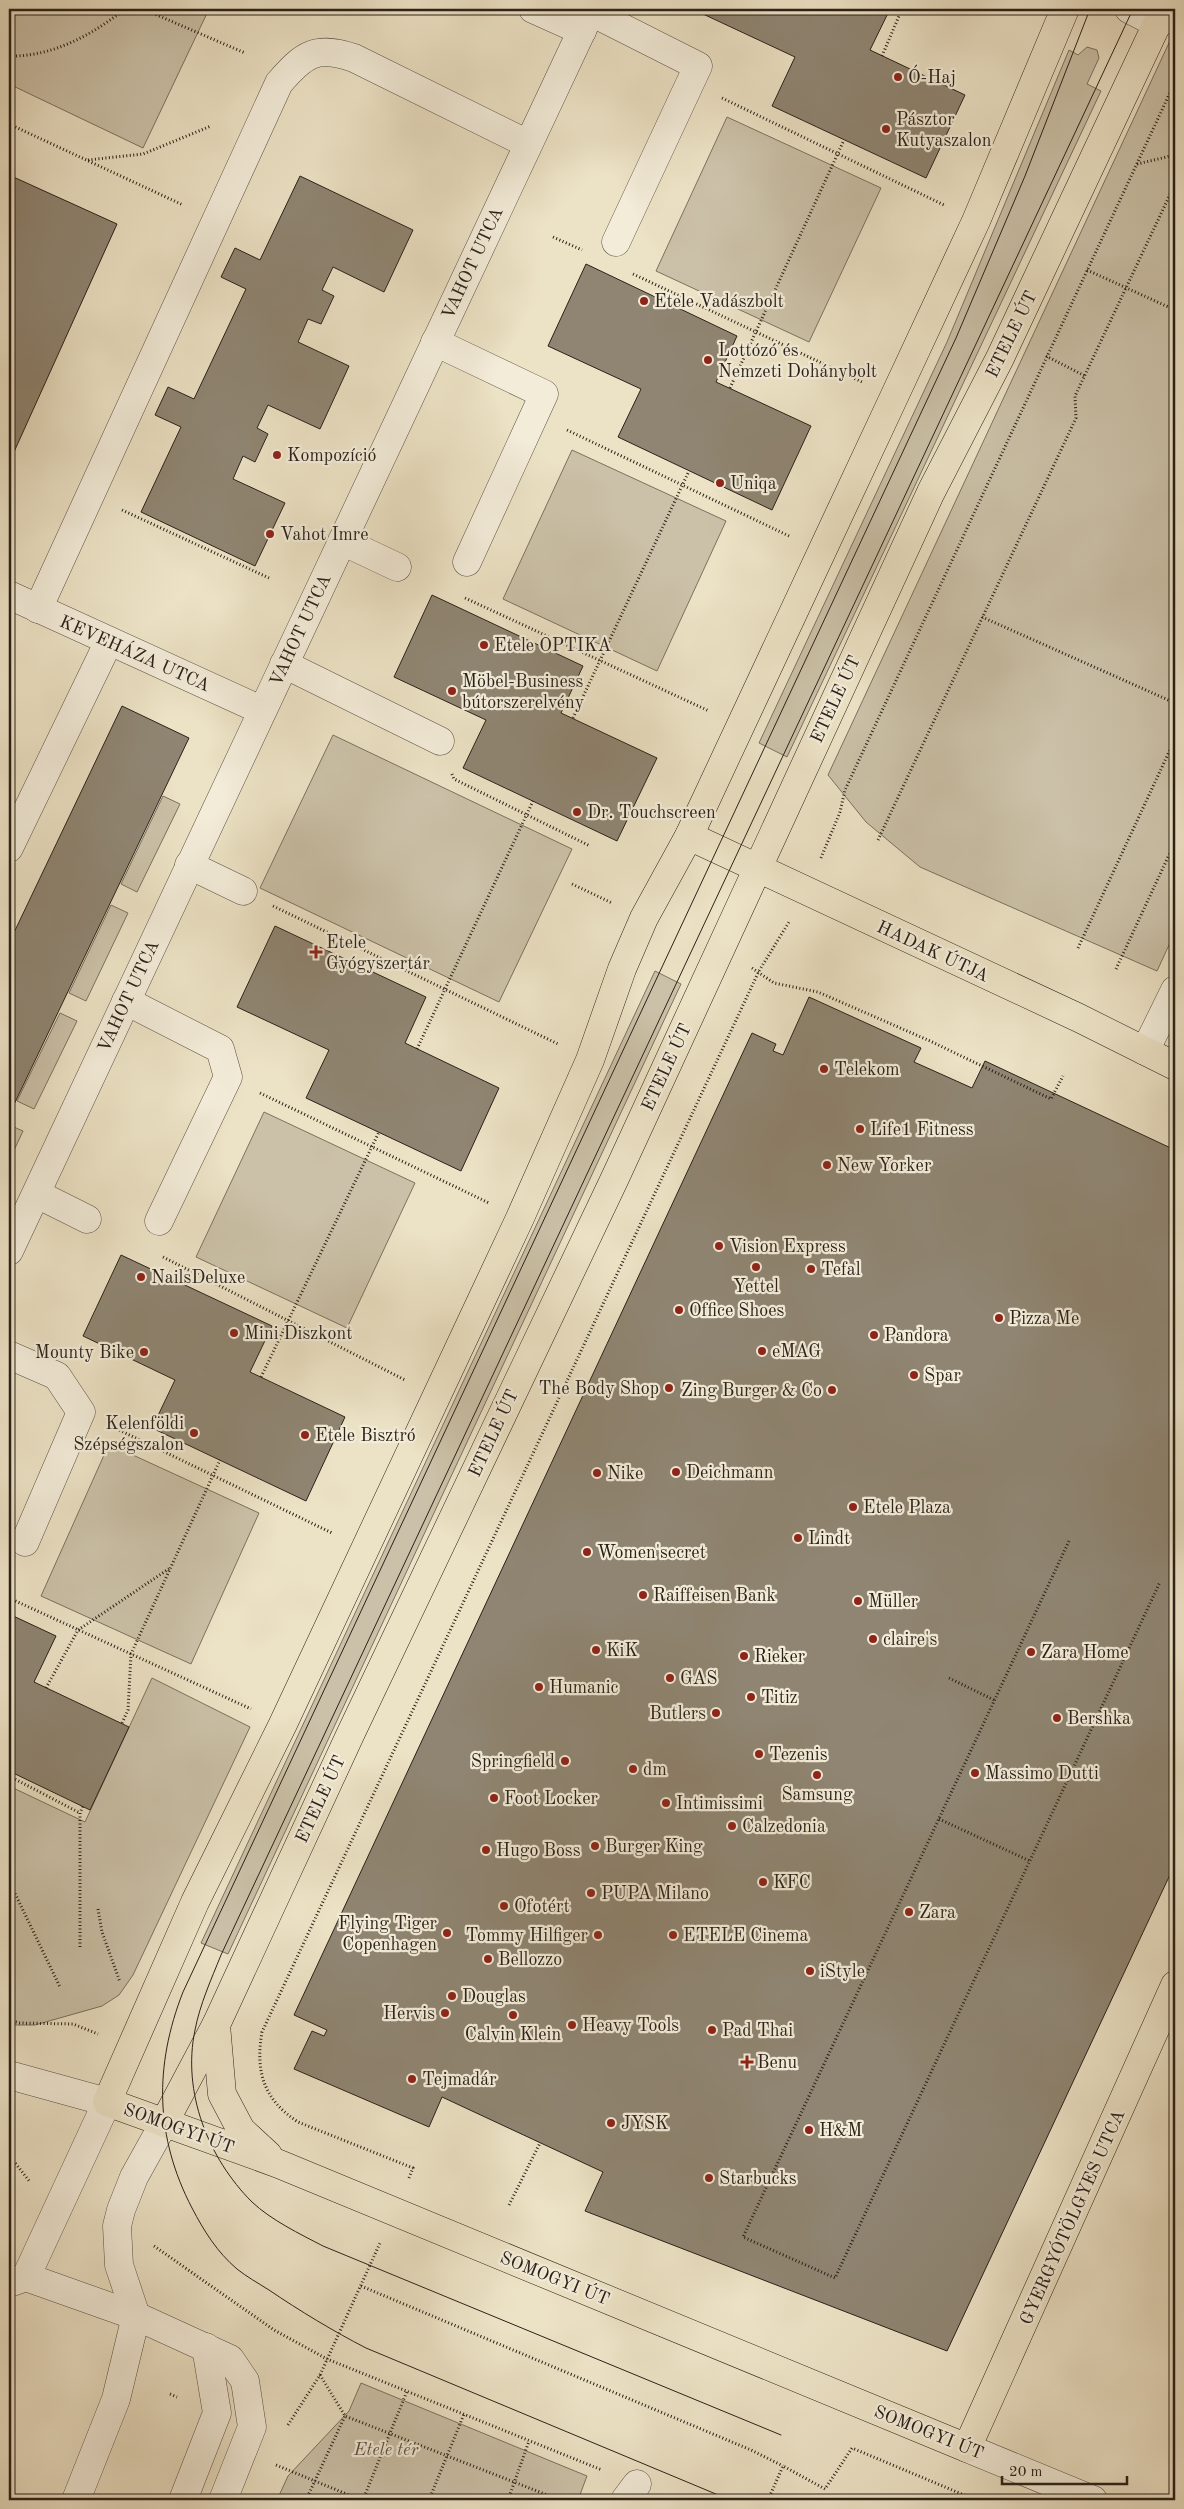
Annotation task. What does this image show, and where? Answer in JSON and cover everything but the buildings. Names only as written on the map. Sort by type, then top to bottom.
[{"type":"main road","points":[[107,2102],[195,1902],[283,1724],[520,1218],[590,1060],[629,952],[644,918],[689,836],[742,726],[976,221],[1064,9]]},
{"type":"main road","name":"ETELE ÚT","points":[[164,2123],[216,2025],[330,1776],[611,1187],[931,492],[1000,358],[1161,16]]},
{"type":"main road","name":"HADAK ÚTJA","points":[[689,836],[1079,1018],[1175,1066]]},
{"type":"main road","name":"GYERGYÓTÖLGYES UTCA","points":[[966,2448],[1175,1985]]},
{"type":"main road","points":[[216,2025],[222,2094],[241,2130],[279,2164]]},
{"type":"main road","name":"SOMOGYI ÚT","points":[[107,2102],[279,2164],[966,2448]]},
{"type":"street","points":[[533,9],[588,18],[698,66],[616,242]]},
{"type":"street","points":[[1129,9],[1161,16]]},
{"type":"street","name":"VAHOT UTCA","points":[[9,1251],[588,18]]},
{"type":"street","points":[[38,609],[279,83],[295,64],[313,52],[334,51],[354,58],[528,144]]},
{"type":"street","points":[[435,342],[544,394],[467,562]]},
{"type":"street","points":[[342,540],[397,567]]},
{"type":"street","name":"KEVEHÁZA UTCA","points":[[9,595],[262,710]]},
{"type":"street","points":[[9,848],[109,641]]},
{"type":"street","points":[[284,664],[440,741]]},
{"type":"street","points":[[189,866],[243,892]]},
{"type":"street","points":[[1145,1052],[1175,990]]},
{"type":"street","points":[[126,1000],[220,1049],[228,1077],[159,1220]]},
{"type":"street","points":[[36,1194],[87,1219]]},
{"type":"street","points":[[9,1355],[57,1376],[81,1412],[26,1542]]},
{"type":"street","name":"SOMOGYI ÚT","points":[[9,2076],[107,2102]]},
{"type":"street","points":[[107,2102],[61,2201],[17,2280],[136,2316],[230,2359],[245,2381],[252,2428],[223,2500]]},
{"type":"street","points":[[76,2500],[116,2399],[136,2316],[119,2265],[117,2226],[134,2177],[164,2123]]},
{"type":"street","points":[[183,2500],[217,2413],[206,2347]]},
{"type":"street","name":"SOMOGYI ÚT","points":[[966,2448],[1093,2500]]},
{"type":"path","points":[[9,56],[30,57],[69,44],[126,9]]},
{"type":"path","points":[[143,9],[245,53]]},
{"type":"path","points":[[882,56],[902,9]]},
{"type":"path","points":[[691,82],[976,221]]},
{"type":"path","points":[[560,2500],[391,2432],[345,2416],[320,2375],[413,2168],[298,2122],[282,2111],[273,2101],[262,2071],[259,2050],[262,2032],[759,971],[807,892],[840,812],[845,790],[1175,82]]},
{"type":"path","points":[[9,124],[215,220]]},
{"type":"path","points":[[87,160],[143,154],[211,126]]},
{"type":"path","points":[[730,388],[844,140]]},
{"type":"path","points":[[1137,164],[1175,155]]},
{"type":"path","points":[[878,840],[1076,418],[1076,396],[1175,184]]},
{"type":"path","points":[[553,237],[589,254]]},
{"type":"path","points":[[625,270],[894,397]]},
{"type":"path","points":[[1087,270],[1175,310]]},
{"type":"path","points":[[1046,356],[1085,376]]},
{"type":"path","points":[[535,415],[821,552]]},
{"type":"path","points":[[573,718],[689,471]]},
{"type":"path","points":[[90,494],[269,578]]},
{"type":"path","points":[[461,596],[742,726]]},
{"type":"path","points":[[982,617],[1175,703]]},
{"type":"path","points":[[1078,948],[1175,739]]},
{"type":"path","points":[[440,741],[454,779],[590,846]]},
{"type":"path","points":[[417,1049],[534,801]]},
{"type":"path","points":[[1116,968],[1175,842]]},
{"type":"path","points":[[572,884],[616,905]]},
{"type":"path","points":[[243,892],[590,1060]]},
{"type":"path","points":[[751,967],[774,983],[818,992],[930,1041],[1051,1099],[1063,1076]]},
{"type":"path","points":[[228,1077],[520,1218]]},
{"type":"path","points":[[261,1378],[379,1132]]},
{"type":"path","points":[[157,1254],[437,1396]]},
{"type":"path","points":[[81,1412],[213,1474],[365,1550]]},
{"type":"path","points":[[122,1723],[128,1710],[131,1654],[220,1460]]},
{"type":"path","points":[[1069,1541],[743,2237],[835,2278],[1160,1582]]},
{"type":"path","points":[[46,1688],[78,1630],[170,1567]]},
{"type":"path","points":[[9,1598],[283,1724]]},
{"type":"path","points":[[949,1678],[994,1700]]},
{"type":"path","points":[[9,1776],[80,1813]]},
{"type":"path","points":[[80,1947],[80,1813],[83,1806]]},
{"type":"path","points":[[939,1818],[1030,1861]]},
{"type":"path","points":[[9,1881],[60,1987]]},
{"type":"path","points":[[98,1909],[102,1932],[121,1984]]},
{"type":"path","points":[[9,2020],[19,2023],[73,2024]]},
{"type":"path","points":[[509,2205],[540,2143]]},
{"type":"path","points":[[9,2155],[34,2189],[61,2201]]},
{"type":"path","points":[[117,2226],[137,2235],[274,2330],[327,2359],[529,2441],[631,2492]]},
{"type":"path","points":[[361,2286],[751,2450],[826,2489],[852,2448],[976,2500]]},
{"type":"path","points":[[269,2463],[362,2500],[407,2391]]},
{"type":"path","points":[[428,2500],[464,2414]]},
{"type":"path","points":[[306,2500],[345,2416]]},
{"type":"path","points":[[508,2500],[516,2482],[529,2441]]},
{"type":"path","points":[[768,2500],[783,2466]]},
{"type":"green space","points":[[9,9],[209,9],[143,148],[9,84]]},
{"type":"green space","points":[[1175,30],[1175,932],[1157,971],[920,867],[866,822],[828,775]]},
{"type":"green space","points":[[1087,47],[1097,50],[1099,58],[1087,84],[1101,91],[787,757],[759,743],[947,342],[1069,50],[1078,55]]},
{"type":"green space","points":[[727,117],[881,188],[809,342],[656,271]]},
{"type":"green space","points":[[572,450],[726,521],[657,671],[503,599]]},
{"type":"green space","points":[[333,735],[572,849],[499,1002],[260,888]]},
{"type":"green space","points":[[163,796],[180,804],[137,892],[121,884]]},
{"type":"green space","points":[[111,905],[128,913],[86,1001],[69,993]]},
{"type":"green space","points":[[655,971],[681,984],[228,1954],[201,1943]]},
{"type":"green space","points":[[60,1013],[77,1021],[34,1109],[17,1101]]},
{"type":"green space","points":[[264,1112],[415,1183],[347,1328],[196,1257]]},
{"type":"green space","points":[[9,1125],[23,1131],[9,1161]]},
{"type":"green space","points":[[109,1444],[259,1513],[191,1664],[41,1596]]},
{"type":"green space","points":[[152,1678],[250,1727],[133,1975],[119,1995],[102,2006],[35,2025],[9,2025],[9,1786],[85,1822]]},
{"type":"green space","name":"Etele tér","points":[[361,2383],[587,2476],[578,2500],[277,2500],[288,2476],[349,2411]]},
{"type":"tram line","points":[[723,2497],[366,2348],[305,2313],[237,2269],[217,2248],[201,2225],[180,2181],[171,2155],[165,2128],[163,2074],[167,2047],[183,1992],[956,338],[1025,176],[1090,9]]},
{"type":"tram line","points":[[781,2435],[323,2246],[268,2215],[236,2185],[211,2145],[202,2123],[192,2077],[192,2053],[195,2030],[203,2001],[221,1955],[1133,9]]},
{"type":"place","name":"Ó-Haj","points":[[898,77]]},
{"type":"place","name":"Pásztor Kutyaszalon","points":[[886,129]]},
{"type":"place","name":"Etele Vadászbolt","points":[[644,301]]},
{"type":"place","name":"Lottózó és Nemzeti Dohánybolt","points":[[708,360]]},
{"type":"place","name":"Kompozíció","points":[[277,455]]},
{"type":"place","name":"Uniqa","points":[[720,483]]},
{"type":"place","name":"Vahot Imre","points":[[270,534]]},
{"type":"place","name":"Etele OPTIKA","points":[[484,645]]},
{"type":"place","name":"Möbel-Business bútorszerelvény","points":[[452,691]]},
{"type":"place","name":"Dr. Touchscreen","points":[[577,812]]},
{"type":"place","name":"Etele Gyógyszertár","points":[[316,952]]},
{"type":"place","name":"Telekom","points":[[824,1069]]},
{"type":"place","name":"Life1 Fitness","points":[[860,1129]]},
{"type":"place","name":"New Yorker","points":[[827,1165]]},
{"type":"place","name":"Vision Express","points":[[719,1246]]},
{"type":"place","name":"Yettel","points":[[756,1267]]},
{"type":"place","name":"Tefal","points":[[811,1269]]},
{"type":"place","name":"NailsDeluxe","points":[[141,1277]]},
{"type":"place","name":"Office Shoes","points":[[679,1310]]},
{"type":"place","name":"Pizza Me","points":[[999,1318]]},
{"type":"place","name":"Mini Diszkont","points":[[234,1333]]},
{"type":"place","name":"Pandora","points":[[874,1335]]},
{"type":"place","name":"eMAG","points":[[762,1351]]},
{"type":"place","name":"Mounty Bike","points":[[144,1352]]},
{"type":"place","name":"Spar","points":[[914,1375]]},
{"type":"place","name":"The Body Shop","points":[[669,1388]]},
{"type":"place","name":"Zing Burger & Co","points":[[832,1390]]},
{"type":"place","name":"Kelenföldi Szépségszalon","points":[[194,1433]]},
{"type":"place","name":"Etele Bisztró","points":[[305,1435]]},
{"type":"place","name":"Deichmann","points":[[676,1472]]},
{"type":"place","name":"Nike","points":[[597,1473]]},
{"type":"place","name":"Etele Plaza","points":[[853,1507]]},
{"type":"place","name":"Lindt","points":[[798,1538]]},
{"type":"place","name":"Women'secret","points":[[587,1552]]},
{"type":"place","name":"Raiffeisen Bank","points":[[643,1595]]},
{"type":"place","name":"Müller","points":[[858,1601]]},
{"type":"place","name":"claire's","points":[[873,1639]]},
{"type":"place","name":"KiK","points":[[596,1650]]},
{"type":"place","name":"Zara Home","points":[[1031,1652]]},
{"type":"place","name":"Rieker","points":[[744,1656]]},
{"type":"place","name":"GAS","points":[[670,1678]]},
{"type":"place","name":"Humanic","points":[[539,1687]]},
{"type":"place","name":"Titiz","points":[[751,1697]]},
{"type":"place","name":"Butlers","points":[[716,1713]]},
{"type":"place","name":"Bershka","points":[[1057,1718]]},
{"type":"place","name":"Tezenis","points":[[759,1754]]},
{"type":"place","name":"Springfield","points":[[565,1761]]},
{"type":"place","name":"dm","points":[[633,1769]]},
{"type":"place","name":"Massimo Dutti","points":[[975,1773]]},
{"type":"place","name":"Samsung","points":[[817,1775]]},
{"type":"place","name":"Foot Locker","points":[[494,1798]]},
{"type":"place","name":"Intimissimi","points":[[666,1803]]},
{"type":"place","name":"Calzedonia","points":[[732,1826]]},
{"type":"place","name":"Burger King","points":[[595,1846]]},
{"type":"place","name":"Hugo Boss","points":[[486,1850]]},
{"type":"place","name":"KFC","points":[[763,1882]]},
{"type":"place","name":"PUPA Milano","points":[[591,1893]]},
{"type":"place","name":"Ofotért","points":[[504,1906]]},
{"type":"place","name":"Zara","points":[[909,1912]]},
{"type":"place","name":"Flying Tiger Copenhagen","points":[[447,1933]]},
{"type":"place","name":"Tommy Hilfiger","points":[[598,1935]]},
{"type":"place","name":"ETELE Cinema","points":[[673,1935]]},
{"type":"place","name":"Bellozzo","points":[[488,1959]]},
{"type":"place","name":"iStyle","points":[[810,1971]]},
{"type":"place","name":"Douglas","points":[[452,1996]]},
{"type":"place","name":"Hervis","points":[[445,2013]]},
{"type":"place","name":"Calvin Klein","points":[[513,2015]]},
{"type":"place","name":"Heavy Tools","points":[[572,2025]]},
{"type":"place","name":"Pad Thai","points":[[712,2030]]},
{"type":"place","name":"Benu","points":[[747,2062]]},
{"type":"place","name":"Tejmadár","points":[[412,2079]]},
{"type":"place","name":"JYSK","points":[[611,2123]]},
{"type":"place","name":"H&M","points":[[809,2130]]},
{"type":"place","name":"Starbucks","points":[[709,2178]]}]
